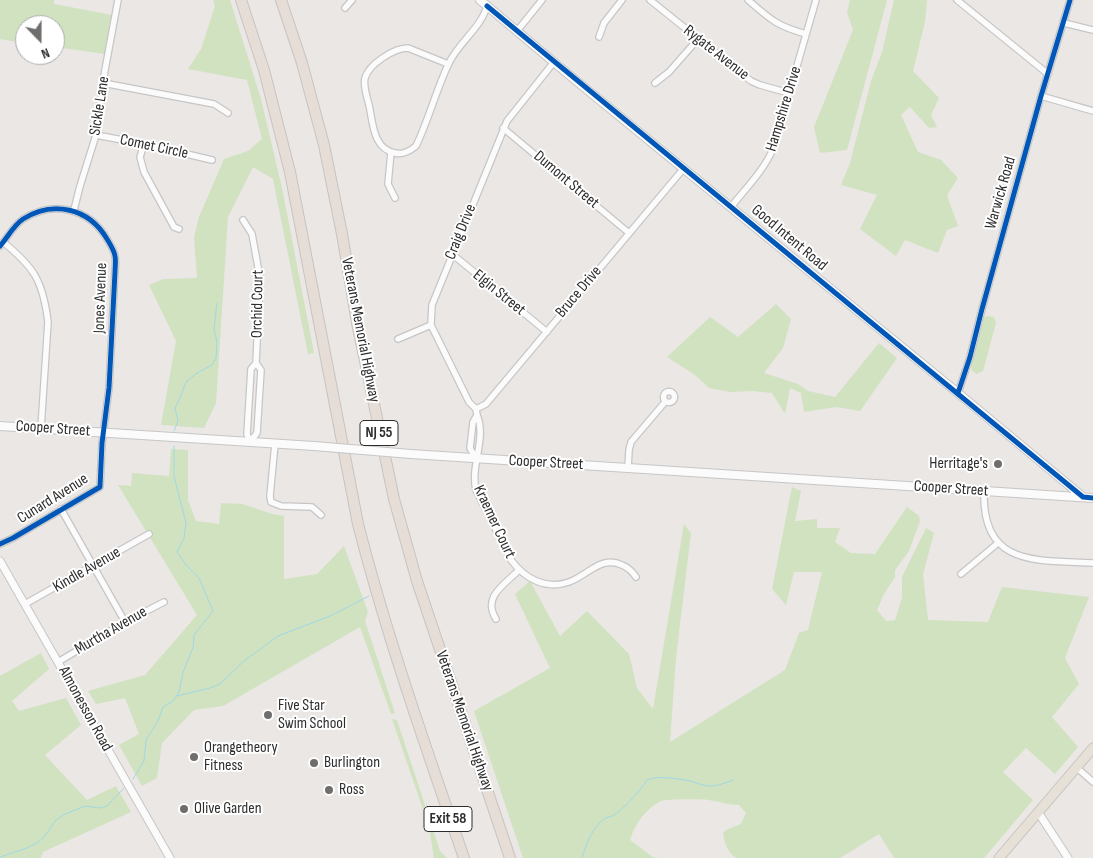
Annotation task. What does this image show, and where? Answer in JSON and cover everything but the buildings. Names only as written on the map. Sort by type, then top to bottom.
[{"type":"highway","name":"NJ 55","points":[[241,0],[270,94],[290,172],[358,524],[372,576],[464,858]]},
{"type":"highway","name":"Veterans Memorial Highway","points":[[281,0],[302,63],[324,144],[357,323],[394,499],[423,599],[510,858]]},
{"type":"highway","name":"Exit 58","points":[[438,780],[459,858]]},
{"type":"main road","name":"Good Intent Road","points":[[480,0],[1082,497]]},
{"type":"main road","name":"Cooper Street","points":[[0,426],[314,446],[476,459],[1093,498]]},
{"type":"main road","points":[[999,858],[1093,748]]},
{"type":"street","name":"Sickle Lane","points":[[74,210],[96,135],[118,0]]},
{"type":"street","points":[[345,8],[352,0]]},
{"type":"street","points":[[517,31],[542,0]]},
{"type":"street","points":[[599,37],[604,23],[622,0]]},
{"type":"street","name":"Rygate Avenue","points":[[650,0],[751,81],[789,93]]},
{"type":"street","points":[[748,0],[784,28],[806,34]]},
{"type":"street","name":"Hampshire Drive","points":[[731,207],[769,158],[816,0]]},
{"type":"street","points":[[957,0],[1048,74]]},
{"type":"street","name":"Warwick Road","points":[[958,393],[970,357],[1041,96],[1070,0]]},
{"type":"street","points":[[448,64],[408,48],[402,48],[390,52],[370,68],[365,79],[375,134],[381,146],[391,152],[400,154],[416,146],[448,64],[462,42],[482,18],[487,6]]},
{"type":"street","points":[[1064,23],[1093,30]]},
{"type":"street","points":[[655,83],[669,72],[698,39]]},
{"type":"street","name":"Craig Drive","points":[[431,324],[434,295],[503,128],[523,98],[554,62]]},
{"type":"street","points":[[103,83],[214,104],[228,113]]},
{"type":"street","points":[[1041,96],[1093,111]]},
{"type":"street","name":"Dumont Street","points":[[503,128],[629,233]]},
{"type":"street","name":"Comet Circle","points":[[96,135],[212,160]]},
{"type":"street","points":[[144,144],[140,157],[144,172],[174,227],[179,229]]},
{"type":"street","points":[[391,152],[388,184],[395,198]]},
{"type":"street","name":"Bruce Drive","points":[[476,412],[486,404],[684,168]]},
{"type":"street","name":"Jones Avenue","points":[[1,244],[17,225],[29,216],[41,210],[53,208],[74,210],[91,219],[102,230],[115,256],[110,378],[104,433]]},
{"type":"street","name":"Orchid Court","points":[[242,220],[252,234],[260,278],[256,363],[251,369],[247,434],[250,442]]},
{"type":"street","points":[[1,244],[27,264],[34,272],[40,283],[46,305],[48,339],[41,428]]},
{"type":"street","name":"Elgin Street","points":[[452,254],[547,332]]},
{"type":"street","points":[[398,339],[431,324],[469,402],[476,412],[470,448],[476,459]]},
{"type":"street","name":"Orchid Court","points":[[250,442],[257,433],[261,370],[256,363]]},
{"type":"street","points":[[628,468],[631,442],[666,402]]},
{"type":"street","name":"Cunard Avenue","points":[[0,544],[100,487],[104,433]]},
{"type":"street","points":[[275,444],[270,496],[272,502],[281,506],[312,507],[321,516]]},
{"type":"street","name":"Kraemer Court","points":[[476,459],[474,482],[476,490],[511,560],[519,570],[535,581],[550,585],[576,579],[601,563],[614,562],[631,569],[636,577]]},
{"type":"street","points":[[984,492],[984,510],[998,543],[1021,557],[1093,563]]},
{"type":"street","points":[[61,509],[125,622]]},
{"type":"street","name":"Kindle Avenue","points":[[25,604],[149,534]]},
{"type":"street","points":[[961,574],[998,543]]},
{"type":"street","name":"Almonesson Road","points":[[0,561],[170,858]]},
{"type":"street","points":[[496,619],[490,605],[492,598],[519,570]]},
{"type":"street","name":"Murtha Avenue","points":[[58,662],[125,622],[164,602]]},
{"type":"street","points":[[1076,767],[1093,782]]},
{"type":"street","points":[[1038,812],[1068,858]]},
{"type":"green space","points":[[0,0],[54,0],[54,4],[112,15],[105,54],[65,48],[65,15],[15,15],[15,41],[0,39]]},
{"type":"green space","points":[[213,0],[230,0],[261,99],[282,188],[314,353],[308,354],[273,179],[253,167],[228,217],[216,403],[204,428],[161,425],[176,341],[149,285],[164,279],[197,278],[194,237],[199,217],[224,159],[248,151],[262,139],[247,80],[188,69],[201,49],[215,6]]},
{"type":"green space","points":[[850,0],[887,0],[847,150],[820,153],[814,127],[853,30],[847,12]]},
{"type":"green space","points":[[894,0],[927,0],[925,22],[913,71],[939,98],[931,115],[937,127],[929,128],[910,107],[901,115],[918,152],[941,160],[958,178],[947,195],[958,226],[947,230],[938,253],[905,240],[896,256],[860,229],[877,195],[841,185],[850,163],[871,81],[882,52]]},
{"type":"green space","points":[[776,304],[791,319],[783,348],[764,373],[798,384],[808,391],[835,397],[879,343],[897,358],[860,411],[836,407],[804,412],[801,393],[790,388],[785,414],[772,393],[752,391],[730,392],[709,388],[695,375],[667,357],[710,317],[738,337]]},
{"type":"green space","points":[[986,316],[994,317],[996,323],[983,371],[977,374],[972,371],[971,364],[983,319]]},
{"type":"green space","points":[[171,449],[188,450],[188,500],[196,521],[219,524],[221,503],[243,504],[284,516],[284,579],[317,574],[344,546],[368,612],[365,621],[395,713],[391,714],[360,627],[223,706],[194,710],[162,743],[157,778],[142,786],[119,745],[139,734],[125,698],[96,704],[88,691],[145,675],[197,615],[118,485],[131,486],[132,473],[169,476]]},
{"type":"green space","points":[[792,487],[801,491],[795,521],[817,519],[817,528],[840,528],[835,542],[851,553],[875,554],[907,507],[919,516],[920,521],[909,551],[895,570],[895,577],[884,594],[877,610],[886,621],[895,620],[902,598],[902,577],[926,528],[934,533],[923,574],[928,620],[988,622],[1002,587],[1089,597],[1065,658],[1079,684],[1052,717],[1078,747],[1055,774],[1026,748],[1003,772],[1033,800],[984,858],[894,858],[879,834],[840,858],[736,858],[730,853],[723,833],[741,824],[746,813],[739,805],[691,799],[661,801],[655,804],[645,813],[635,828],[630,840],[653,857],[658,858],[523,858],[474,711],[550,668],[515,594],[530,581],[560,636],[587,611],[629,654],[637,688],[653,709],[684,524],[691,533],[676,658],[670,742],[785,670],[799,633],[808,630],[822,572],[794,572],[786,605],[772,589]]},
{"type":"green space","points":[[41,653],[49,669],[12,701],[19,711],[66,698],[81,725],[45,755],[87,800],[116,786],[131,812],[43,852],[41,858],[0,858],[0,676]]},
{"type":"green space","points":[[392,719],[397,720],[440,851],[447,858],[434,858],[429,827]]},
{"type":"waterway","points":[[174,431],[178,421],[175,408],[186,382],[197,373],[212,365],[216,358],[217,342],[214,329],[217,303]]},
{"type":"waterway","points":[[133,779],[144,761],[146,740],[158,721],[163,707],[173,701],[179,692],[183,672],[193,648],[194,635],[213,611],[199,578],[186,565],[177,552],[184,538],[186,523],[174,476],[174,446]]},
{"type":"waterway","points":[[177,696],[220,684],[244,661],[278,636],[330,616],[369,596]]},
{"type":"waterway","points":[[582,858],[588,842],[599,823],[623,808],[647,780],[669,778],[710,786],[733,780]]},
{"type":"waterway","points":[[0,857],[37,843],[44,837],[56,820],[63,815],[85,806],[100,808],[107,806],[124,788]]},
{"type":"cycle path","points":[[958,393],[970,357],[1041,96],[1070,0]]},
{"type":"cycle path","points":[[487,6],[1083,497],[1093,498]]},
{"type":"cycle path","points":[[0,246],[19,222],[34,213],[46,210],[70,210],[90,220],[99,228],[113,249],[115,256],[109,388],[102,443],[100,487],[0,544]]},
{"type":"place","name":"Herritage's","points":[[998,464]]},
{"type":"place","name":"Five Star Swim School","points":[[268,715]]},
{"type":"place","name":"Orangetheory Fitness","points":[[194,757]]},
{"type":"place","name":"Burlington","points":[[314,763]]},
{"type":"place","name":"Ross","points":[[329,790]]},
{"type":"place","name":"Olive Garden","points":[[184,809]]}]
